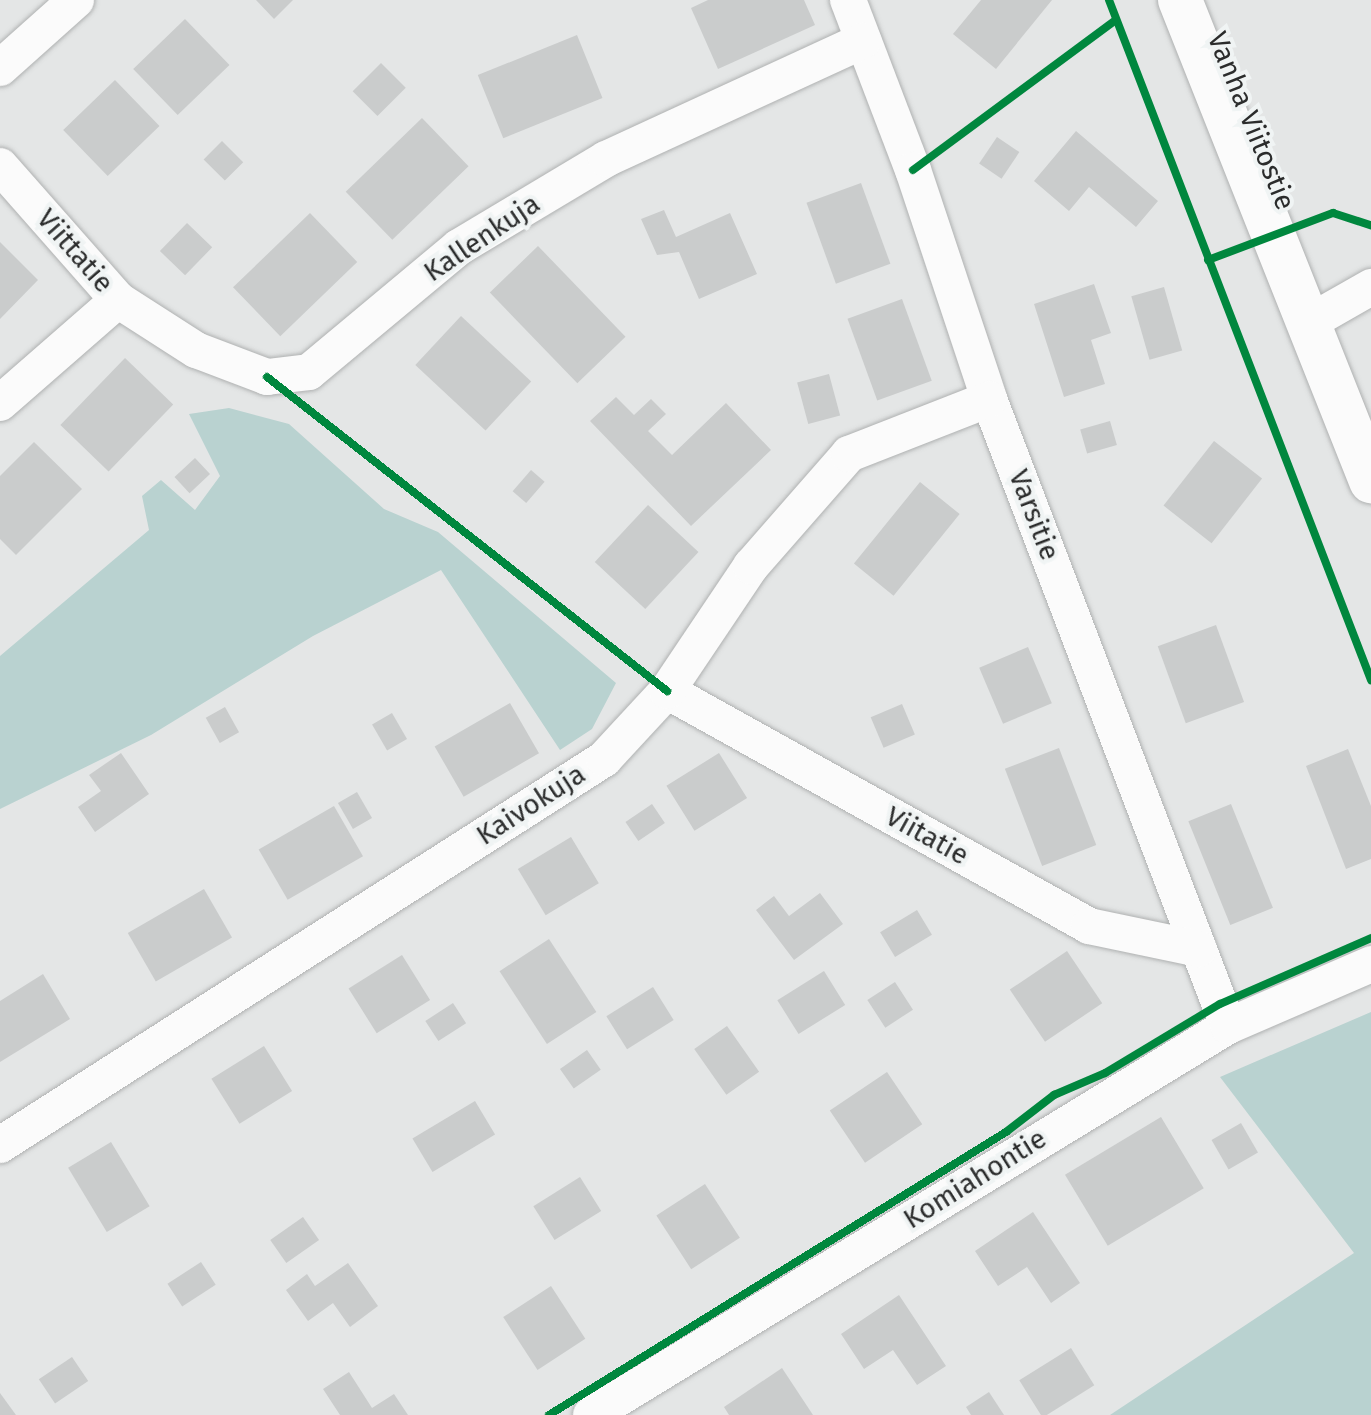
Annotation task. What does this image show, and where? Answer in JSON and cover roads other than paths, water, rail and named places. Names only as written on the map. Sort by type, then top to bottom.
[{"type":"main road","name":"Vanha Viitostie","points":[[1180,0],[1371,481]]},
{"type":"street","points":[[0,68],[76,0]]},
{"type":"street","name":"Varsitie","points":[[848,0],[989,399],[1228,1026]]},
{"type":"street","name":"Kallenkuja","points":[[118,300],[196,350],[267,377],[309,372],[459,247],[606,159],[863,41]]},
{"type":"street","name":"Viittatie","points":[[0,166],[118,300]]},
{"type":"street","points":[[1308,323],[1371,287]]},
{"type":"street","points":[[0,403],[118,300]]},
{"type":"street","name":"Kaivokuja","points":[[0,1145],[604,759],[667,691],[751,566],[849,454],[989,399]]},
{"type":"street","name":"Viitatie","points":[[667,691],[1089,926],[1199,949]]},
{"type":"street","name":"Komiahontie","points":[[591,1415],[1228,1026],[1371,964]]}]
